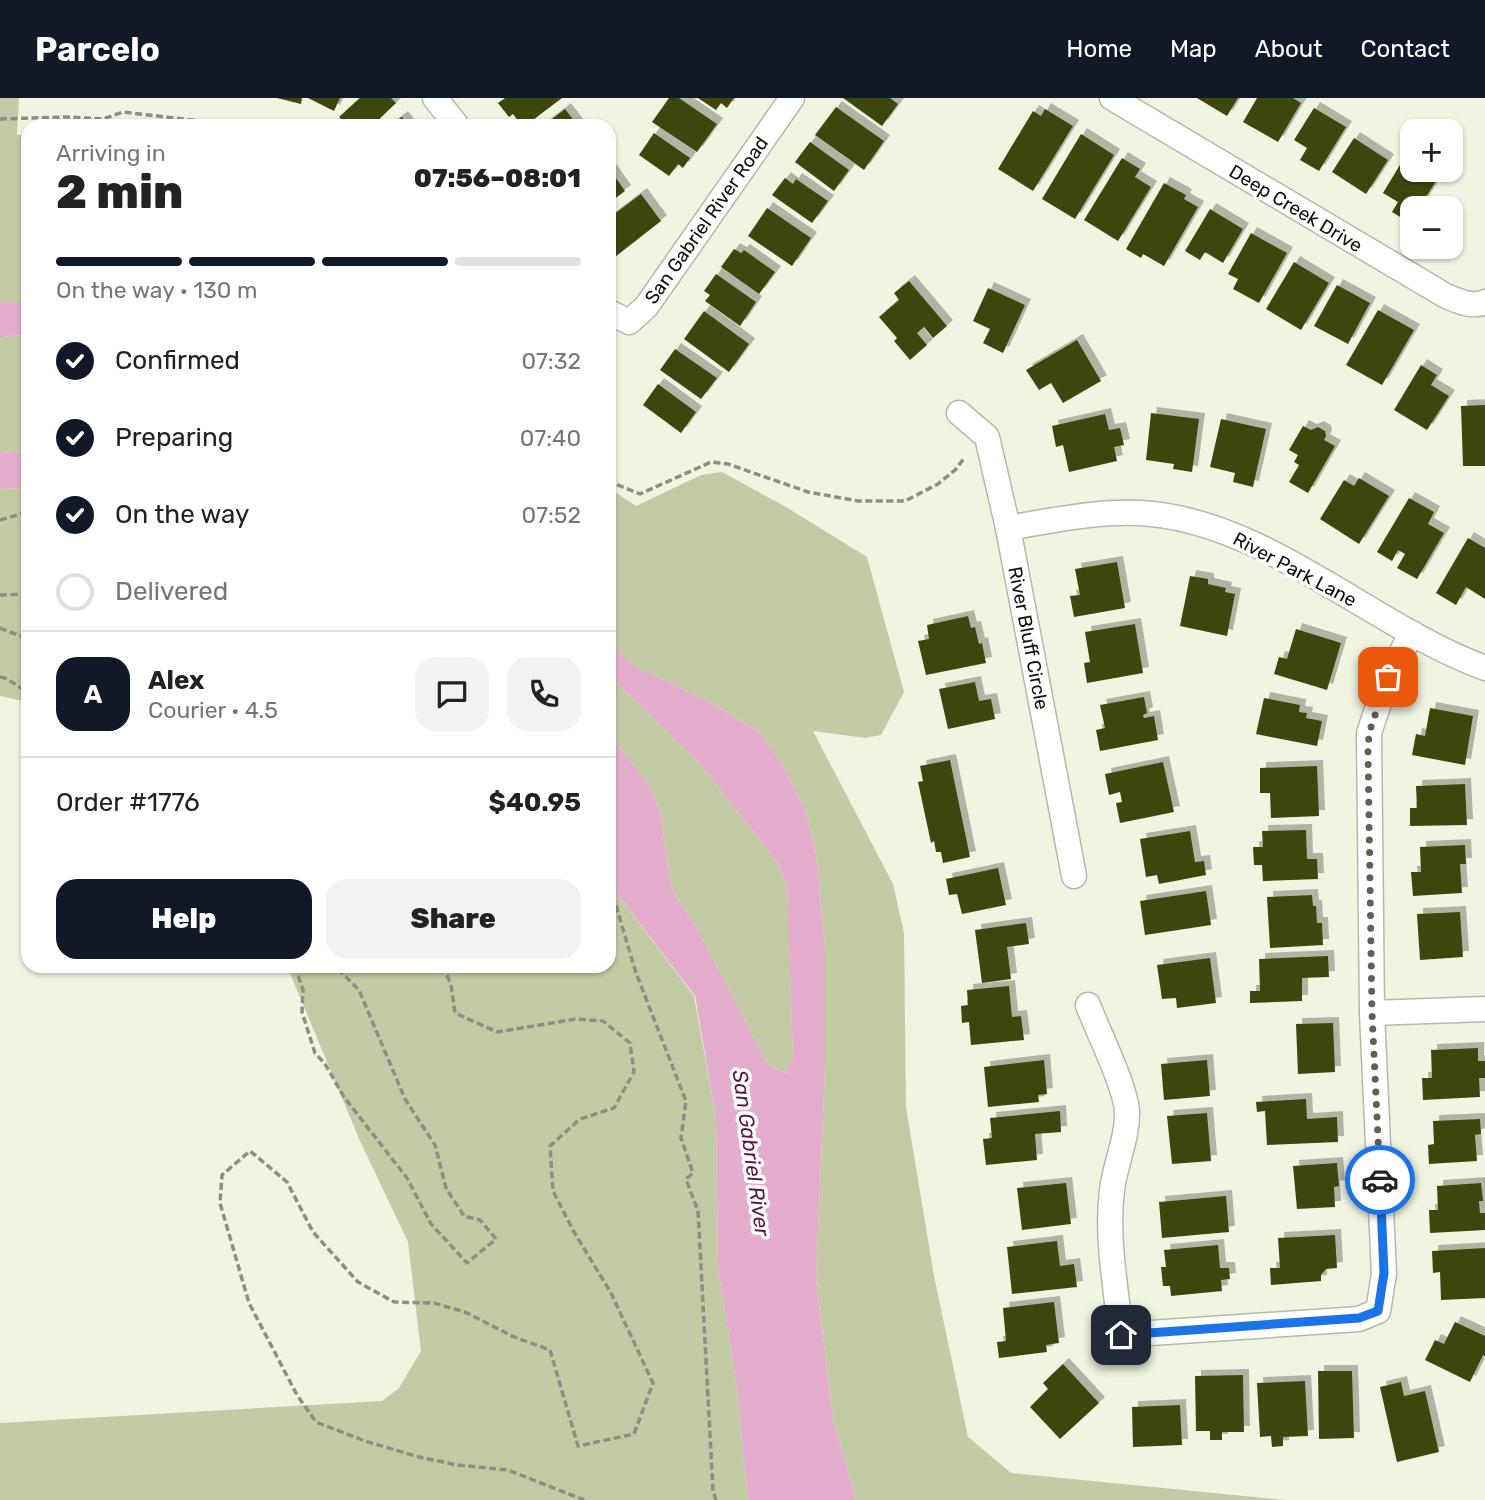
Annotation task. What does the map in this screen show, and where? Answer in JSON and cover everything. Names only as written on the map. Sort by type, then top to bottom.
[{"type":"street","name":"San Gabriel River Road","points":[[616,315],[629,321],[646,307],[792,98]]},
{"type":"street","name":"Deep Creek Drive","points":[[1125,101],[1446,296],[1465,303],[1479,305],[1485,302]]},
{"type":"street","name":"River Bluff Circle","points":[[959,413],[987,438],[1008,528],[1074,876]]},
{"type":"street","name":"River Park Lane","points":[[1008,528],[1105,514],[1152,514],[1209,526],[1282,558],[1412,633],[1461,659],[1485,668]]},
{"type":"street","points":[[1087,1005],[1123,1094],[1127,1112],[1124,1139],[1112,1188],[1109,1220],[1121,1335],[1359,1318],[1378,1311],[1384,1273],[1372,1013],[1369,733],[1388,677],[1412,633]]},
{"type":"street","points":[[1372,1013],[1485,1009]]},
{"type":"path","points":[[0,119],[103,119],[123,112],[183,119]]},
{"type":"path","points":[[616,483],[640,494],[711,462],[728,464],[808,492],[858,501],[905,501],[938,484],[955,470],[965,457]]},
{"type":"path","points":[[0,520],[21,514]]},
{"type":"path","points":[[0,596],[21,594]]},
{"type":"path","points":[[0,628],[21,636]]},
{"type":"path","points":[[0,677],[21,688]]},
{"type":"path","points":[[616,906],[636,973],[686,1101],[681,1138],[693,1173],[686,1179],[698,1211],[713,1491],[716,1500]]},
{"type":"path","points":[[297,973],[303,990],[302,1012],[315,1054],[325,1064],[344,1097],[407,1178],[431,1224],[467,1263],[496,1239],[480,1220],[464,1216],[446,1188],[435,1145],[405,1099],[359,990],[342,973]]},
{"type":"path","points":[[446,973],[451,984],[455,1013],[497,1032],[576,1019],[603,1021],[630,1043],[634,1072],[614,1108],[580,1119],[550,1146],[553,1191],[573,1232],[611,1293],[653,1383],[634,1434],[578,1446],[550,1350],[514,1337],[466,1312],[434,1303],[394,1302],[358,1282],[313,1233],[287,1182],[250,1151],[222,1175],[220,1203],[249,1303],[297,1395],[316,1422],[365,1441],[419,1457],[457,1465],[508,1470],[584,1500]]},
{"type":"green space","points":[[0,98],[19,98],[17,135],[21,135],[21,302],[0,302]]},
{"type":"green space","points":[[21,336],[21,452],[0,453],[0,338]]},
{"type":"green space","points":[[722,472],[786,507],[867,557],[904,692],[881,735],[865,738],[813,731],[893,884],[904,933],[906,1107],[934,1276],[968,1437],[1011,1473],[1286,1500],[856,1500],[833,1419],[816,1279],[825,1069],[825,946],[816,854],[805,809],[785,769],[759,732],[708,701],[631,665],[616,649],[616,493],[636,506],[701,475]]},
{"type":"green space","points":[[21,488],[21,700],[0,696],[0,489]]},
{"type":"green space","points":[[616,682],[700,764],[778,863],[787,888],[788,904],[793,1059],[785,1073],[771,1066],[764,1057],[692,919],[676,897],[669,877],[661,815],[649,785],[616,743]]},
{"type":"green space","points":[[616,892],[694,996],[716,1118],[718,1268],[736,1381],[748,1500],[0,1500],[0,1423],[382,1401],[399,1388],[421,1351],[408,1242],[360,1141],[290,973],[616,973]]},
{"type":"water","points":[[0,302],[21,302],[21,336],[0,338]]},
{"type":"water","points":[[21,452],[21,488],[0,489],[0,453]]},
{"type":"water","name":"San Gabriel River","points":[[616,649],[632,665],[708,701],[759,732],[785,769],[805,809],[816,854],[825,946],[825,1069],[816,1279],[833,1419],[856,1500],[748,1500],[736,1381],[718,1268],[716,1118],[695,996],[616,892],[616,743],[649,785],[661,815],[669,877],[676,897],[692,919],[764,1057],[771,1066],[785,1073],[793,1059],[787,888],[778,863],[700,764],[616,682]]},
{"type":"building","points":[[277,98],[302,98],[301,104]]},
{"type":"building","points":[[308,98],[340,98],[334,111]]},
{"type":"building","points":[[360,98],[391,98],[396,103],[379,119],[339,117]]},
{"type":"building","points":[[505,98],[562,98],[534,119],[517,119],[513,114],[509,117],[498,103]]},
{"type":"building","points":[[669,98],[679,98],[717,124],[697,152],[652,122]]},
{"type":"building","points":[[698,98],[734,98],[727,108],[721,103],[716,110]]},
{"type":"building","points":[[843,98],[890,98],[898,104],[882,126]]},
{"type":"building","points":[[1197,98],[1238,98],[1227,116]]},
{"type":"building","points":[[1257,98],[1293,98],[1301,103],[1278,142],[1243,122]]},
{"type":"building","points":[[836,107],[884,141],[864,170],[815,135]]},
{"type":"building","points":[[1314,108],[1346,127],[1319,171],[1300,160],[1307,148],[1294,140]]},
{"type":"building","points":[[565,109],[573,119],[552,119]]},
{"type":"building","points":[[1045,109],[1073,126],[1033,191],[998,169],[1033,111],[1041,116]]},
{"type":"building","points":[[654,133],[690,158],[683,168],[678,164],[669,176],[639,155]]},
{"type":"building","points":[[1081,134],[1114,155],[1075,219],[1042,199]]},
{"type":"building","points":[[1354,138],[1388,160],[1366,194],[1332,172]]},
{"type":"building","points":[[810,142],[849,170],[834,191],[795,162]]},
{"type":"building","points":[[1122,158],[1140,169],[1135,177],[1151,187],[1118,241],[1084,220]]},
{"type":"building","points":[[1400,165],[1400,182],[1435,182],[1427,196],[1400,196],[1400,217],[1392,212],[1398,202],[1383,193]]},
{"type":"building","points":[[616,178],[625,191],[616,198]]},
{"type":"building","points":[[785,178],[793,184],[796,179],[828,201],[812,223],[772,195]]},
{"type":"building","points":[[1164,183],[1186,195],[1184,199],[1198,207],[1164,266],[1143,254],[1141,258],[1126,249]]},
{"type":"building","points":[[641,194],[661,221],[616,256],[616,213]]},
{"type":"building","points":[[767,208],[811,238],[792,266],[748,236]]},
{"type":"building","points":[[1210,209],[1243,229],[1223,263],[1205,252],[1200,260],[1185,251]]},
{"type":"building","points":[[1251,233],[1287,253],[1259,303],[1233,289],[1238,279],[1228,274]]},
{"type":"building","points":[[734,249],[741,253],[744,250],[775,272],[759,294],[721,267]]},
{"type":"building","points":[[1294,262],[1329,283],[1301,330],[1266,309]]},
{"type":"building","points":[[716,274],[756,302],[740,326],[705,301],[710,295],[704,291]]},
{"type":"building","points":[[909,281],[947,326],[933,338],[924,327],[917,333],[927,345],[910,360],[894,341],[897,338],[879,317],[899,300],[894,293]]},
{"type":"building","points":[[1337,285],[1370,303],[1348,344],[1314,326]]},
{"type":"building","points":[[988,288],[1025,305],[1003,353],[983,343],[990,329],[973,321]]},
{"type":"building","points":[[1378,310],[1414,330],[1382,385],[1346,365]]},
{"type":"building","points":[[704,311],[749,344],[729,372],[684,339]]},
{"type":"building","points":[[1077,340],[1101,381],[1063,403],[1051,383],[1039,390],[1026,370]]},
{"type":"building","points":[[675,349],[717,378],[701,399],[660,370]]},
{"type":"building","points":[[1421,365],[1437,375],[1431,385],[1449,396],[1427,430],[1394,410]]},
{"type":"building","points":[[658,384],[696,412],[681,433],[643,405]]},
{"type":"building","points":[[1485,405],[1485,466],[1463,466],[1461,406]]},
{"type":"building","points":[[1151,413],[1199,419],[1192,472],[1173,469],[1174,464],[1146,460]]},
{"type":"building","points":[[1105,414],[1109,430],[1120,428],[1124,445],[1114,447],[1117,461],[1069,472],[1063,445],[1056,447],[1052,426]]},
{"type":"building","points":[[1221,419],[1266,429],[1253,487],[1233,482],[1235,473],[1210,467]]},
{"type":"building","points":[[1303,426],[1311,430],[1318,427],[1325,431],[1324,440],[1335,446],[1308,493],[1289,482],[1299,465],[1294,462],[1298,455],[1289,450]]},
{"type":"building","points":[[1359,478],[1389,496],[1359,544],[1320,519],[1344,480],[1354,486]]},
{"type":"building","points":[[1409,498],[1434,512],[1428,524],[1444,533],[1417,579],[1397,568],[1405,554],[1398,550],[1392,561],[1377,552]]},
{"type":"building","points":[[1468,538],[1485,548],[1485,599],[1466,587],[1456,605],[1436,593]]},
{"type":"building","points":[[1117,562],[1125,608],[1074,617],[1070,596],[1080,595],[1075,569]]},
{"type":"building","points":[[1190,576],[1208,579],[1208,584],[1226,588],[1225,592],[1235,594],[1227,636],[1180,626]]},
{"type":"building","points":[[968,616],[971,628],[975,627],[979,644],[982,643],[986,663],[926,675],[918,641],[929,639],[927,625]]},
{"type":"building","points":[[1135,624],[1143,673],[1087,683],[1084,663],[1090,662],[1085,632]]},
{"type":"building","points":[[1296,629],[1341,643],[1327,690],[1274,674],[1279,657],[1287,659]]},
{"type":"building","points":[[975,682],[979,701],[991,699],[995,719],[948,729],[939,689]]},
{"type":"building","points":[[1144,697],[1147,713],[1143,715],[1144,718],[1154,716],[1158,740],[1100,751],[1096,730],[1105,728],[1100,705]]},
{"type":"building","points":[[1264,698],[1300,705],[1299,712],[1307,713],[1306,718],[1322,721],[1317,746],[1256,734]]},
{"type":"building","points":[[1430,708],[1473,716],[1465,765],[1412,755],[1416,734],[1425,736]]},
{"type":"building","points":[[950,760],[970,857],[943,863],[941,852],[936,852],[934,841],[931,843],[918,782],[923,781],[920,766]]},
{"type":"building","points":[[1163,762],[1174,812],[1120,823],[1116,803],[1122,802],[1120,792],[1109,795],[1105,774]]},
{"type":"building","points":[[1317,766],[1319,816],[1271,818],[1270,793],[1260,793],[1260,768]]},
{"type":"building","points":[[1465,784],[1467,825],[1410,826],[1410,808],[1417,808],[1416,786]]},
{"type":"building","points":[[1306,830],[1307,859],[1317,859],[1318,879],[1263,881],[1262,865],[1254,865],[1253,847],[1263,847],[1262,831]]},
{"type":"building","points":[[1190,831],[1195,862],[1204,861],[1206,875],[1159,884],[1157,875],[1146,877],[1140,839]]},
{"type":"building","points":[[1465,845],[1466,864],[1460,864],[1462,893],[1413,896],[1411,872],[1421,872],[1420,847]]},
{"type":"building","points":[[998,868],[1006,905],[962,914],[957,894],[949,895],[946,879]]},
{"type":"building","points":[[1206,891],[1211,925],[1145,935],[1140,901]]},
{"type":"building","points":[[1312,895],[1317,923],[1322,923],[1323,945],[1270,948],[1267,897]]},
{"type":"building","points":[[1460,912],[1463,957],[1420,960],[1417,914]]},
{"type":"building","points":[[1026,923],[1029,944],[1007,947],[1011,979],[982,983],[975,930]]},
{"type":"building","points":[[1328,956],[1329,977],[1302,978],[1302,1001],[1250,1003],[1250,991],[1260,991],[1259,959]]},
{"type":"building","points":[[1210,958],[1216,1003],[1177,1008],[1176,998],[1162,999],[1157,965]]},
{"type":"building","points":[[1009,986],[1012,1017],[1021,1016],[1024,1040],[971,1045],[969,1022],[962,1023],[961,1006],[968,1005],[967,990]]},
{"type":"building","points":[[1333,1023],[1335,1072],[1298,1074],[1296,1024]]},
{"type":"building","points":[[1478,1048],[1478,1061],[1485,1061],[1485,1078],[1479,1078],[1480,1097],[1423,1100],[1422,1078],[1432,1078],[1431,1050]]},
{"type":"building","points":[[1044,1060],[1047,1094],[1038,1095],[1039,1102],[988,1107],[984,1067]]},
{"type":"building","points":[[1207,1060],[1210,1096],[1164,1100],[1161,1064]]},
{"type":"building","points":[[1306,1099],[1307,1119],[1337,1117],[1338,1142],[1267,1145],[1265,1111],[1257,1112],[1256,1102]]},
{"type":"building","points":[[1060,1111],[1061,1132],[1035,1134],[1037,1160],[986,1165],[983,1139],[992,1138],[990,1118]]},
{"type":"building","points":[[1207,1113],[1211,1161],[1172,1164],[1167,1116]]},
{"type":"building","points":[[1480,1119],[1481,1134],[1475,1135],[1477,1161],[1429,1164],[1428,1145],[1434,1144],[1433,1121]]},
{"type":"building","points":[[1337,1163],[1339,1186],[1334,1187],[1335,1207],[1297,1209],[1293,1166]]},
{"type":"building","points":[[1066,1183],[1071,1224],[1022,1230],[1017,1188]]},
{"type":"building","points":[[1481,1183],[1483,1201],[1479,1201],[1480,1213],[1485,1213],[1485,1230],[1430,1233],[1429,1210],[1438,1210],[1437,1186]]},
{"type":"building","points":[[1226,1196],[1229,1232],[1162,1238],[1159,1202]]},
{"type":"building","points":[[1335,1235],[1337,1268],[1326,1269],[1321,1275],[1321,1281],[1271,1285],[1270,1268],[1280,1268],[1278,1238]]},
{"type":"building","points":[[1057,1241],[1060,1266],[1074,1264],[1077,1287],[1012,1294],[1007,1247]]},
{"type":"building","points":[[1218,1245],[1220,1268],[1229,1268],[1230,1279],[1221,1280],[1222,1291],[1171,1296],[1170,1286],[1163,1286],[1161,1267],[1166,1267],[1164,1250]]},
{"type":"building","points":[[1485,1248],[1485,1298],[1441,1300],[1440,1272],[1433,1273],[1432,1251]]},
{"type":"building","points":[[1054,1302],[1059,1343],[1046,1345],[1047,1352],[999,1358],[997,1342],[1006,1341],[1003,1308]]},
{"type":"building","points":[[1455,1322],[1485,1336],[1485,1356],[1483,1355],[1470,1382],[1425,1360],[1435,1340],[1444,1344]]},
{"type":"building","points":[[1063,1364],[1099,1403],[1060,1439],[1030,1407],[1048,1389],[1043,1383]]},
{"type":"building","points":[[1318,1371],[1352,1371],[1354,1438],[1319,1439]]},
{"type":"building","points":[[1243,1375],[1244,1432],[1222,1432],[1222,1440],[1210,1440],[1210,1431],[1196,1431],[1195,1376]]},
{"type":"building","points":[[1305,1381],[1308,1436],[1283,1437],[1283,1446],[1272,1447],[1271,1436],[1260,1437],[1257,1383]]},
{"type":"building","points":[[1401,1382],[1404,1396],[1425,1391],[1439,1452],[1397,1462],[1380,1387]]},
{"type":"building","points":[[1180,1405],[1182,1445],[1133,1447],[1132,1407]]},
{"type":"way so far","points":[[1380,1180],[1372,1013],[1368,752],[1369,733],[1388,677]]},
{"type":"route","points":[[1121,1335],[1359,1318],[1378,1311],[1384,1273],[1380,1180]]}]
